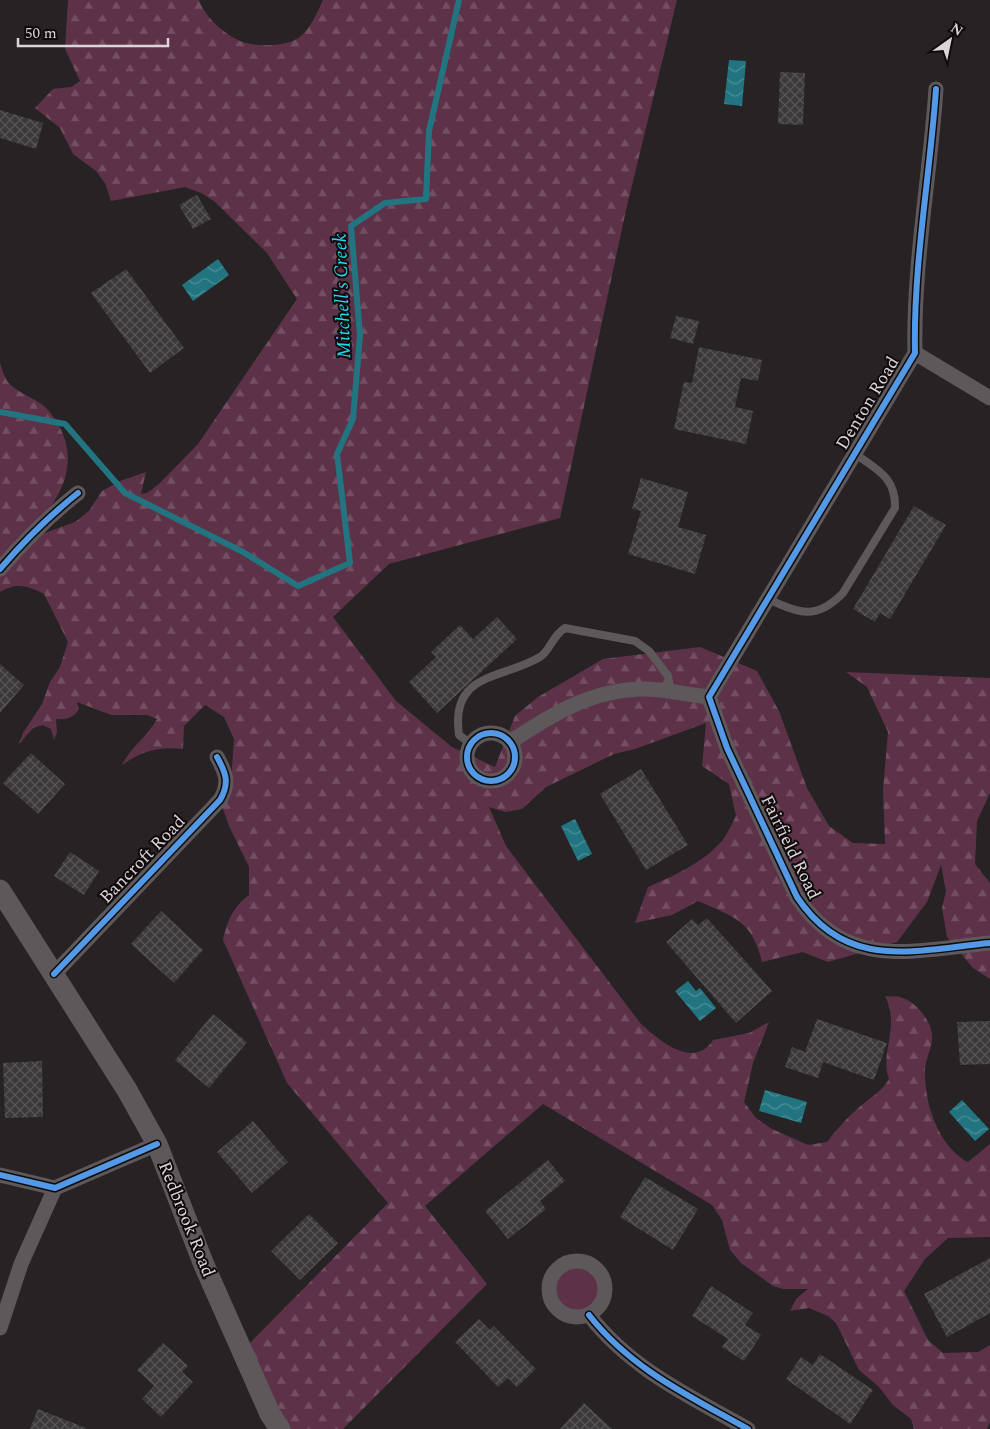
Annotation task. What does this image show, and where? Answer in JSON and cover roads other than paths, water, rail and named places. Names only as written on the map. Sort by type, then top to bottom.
[{"type":"main road","name":"Redbrook Road","points":[[0,890],[128,1090],[157,1144],[204,1265],[270,1414],[280,1429]]},
{"type":"street","name":"Denton Road","points":[[709,697],[915,353],[914,313],[936,89]]},
{"type":"street","points":[[915,353],[990,398]]},
{"type":"street","points":[[0,568],[30,535],[78,493]]},
{"type":"street","points":[[510,742],[571,705],[601,694],[644,689],[709,697]]},
{"type":"street","name":"Fairfield Road","points":[[709,697],[727,748],[797,897],[808,914],[836,937],[867,950],[892,952],[990,943]]},
{"type":"street","points":[[490,733],[504,737],[510,742],[515,758],[514,766],[509,773],[495,781],[479,778],[472,773],[467,757],[471,744],[476,738],[490,733]]},
{"type":"street","name":"Bancroft Road","points":[[54,974],[220,800],[228,782],[225,771],[217,756]]},
{"type":"street","points":[[0,1175],[54,1188],[157,1144]]},
{"type":"street","points":[[0,1328],[21,1264],[54,1188]]},
{"type":"street","points":[[589,1314],[614,1345],[629,1358],[663,1382],[748,1429]]},
{"type":"lane","points":[[768,599],[796,612],[819,610],[833,604],[843,593],[895,508],[896,494],[889,480],[854,453]]},
{"type":"lane","points":[[471,744],[460,735],[457,719],[462,701],[474,684],[542,656],[556,634],[565,628],[635,641],[649,651],[668,676],[671,692]]},
{"type":"water","points":[[729,60],[746,61],[742,106],[724,104]]},
{"type":"water","points":[[218,259],[229,275],[193,301],[182,285]]},
{"type":"water","points":[[575,819],[592,854],[578,861],[561,826]]},
{"type":"water","points":[[688,981],[696,991],[700,988],[716,1008],[700,1021],[675,991]]},
{"type":"water","points":[[765,1090],[807,1102],[801,1123],[759,1111]]},
{"type":"water","points":[[962,1100],[989,1129],[975,1141],[949,1112]]},
{"type":"waterway","name":"Mitchell's Creek","points":[[0,412],[65,424],[125,493],[243,552],[298,586],[350,563],[337,454],[353,419],[360,335],[351,226],[385,203],[426,199],[429,131],[459,0]]}]
